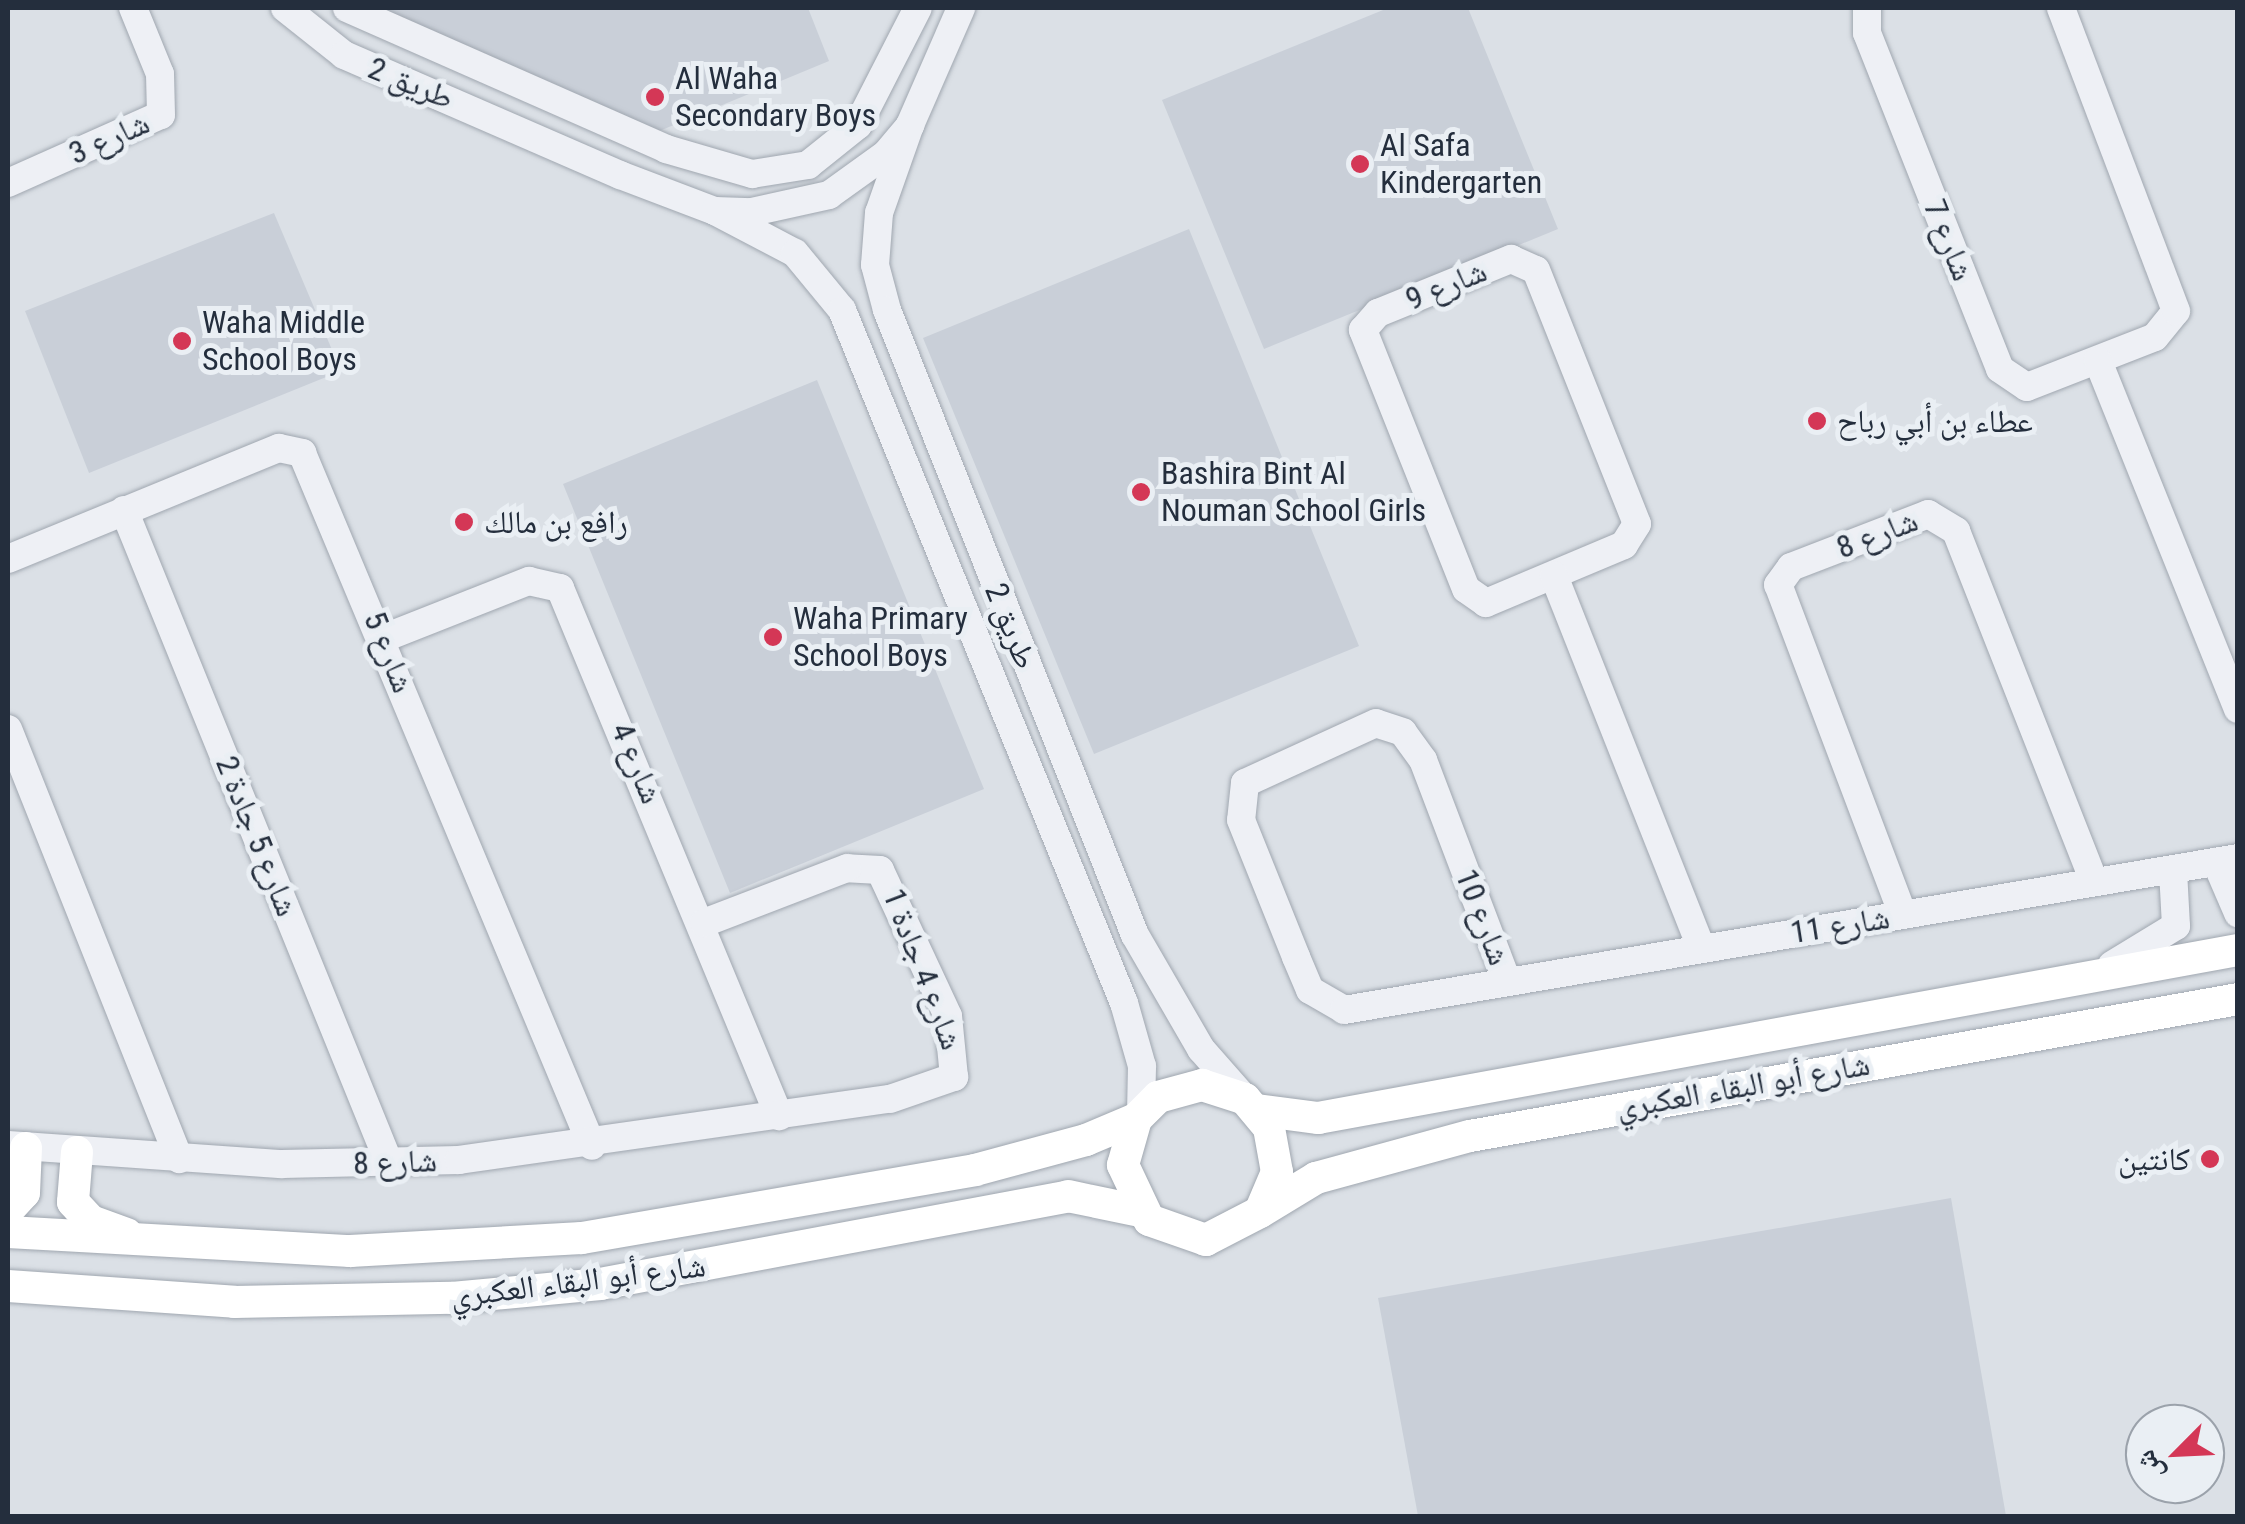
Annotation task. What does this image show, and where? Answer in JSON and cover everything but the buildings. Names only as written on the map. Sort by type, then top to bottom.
[{"type":"main road","name":"شارع أبو البقاء العكبري","points":[[1251,1105],[1318,1118],[2238,950]]},
{"type":"main road","name":"شارع أبو البقاء العكبري","points":[[1260,1212],[1316,1178],[1378,1159],[1700,1093],[2238,999]]},
{"type":"main road","points":[[1700,1093],[1686,1078],[1697,1063],[1874,1032],[1909,1013]]},
{"type":"main road","points":[[1179,1088],[1251,1105],[1276,1150],[1260,1212],[1206,1240],[1166,1232],[1140,1211],[1122,1165],[1138,1115],[1179,1088]]},
{"type":"main road","name":"شارع أبو البقاء العكبري","points":[[8,1232],[170,1246],[350,1251],[582,1238],[975,1170],[1138,1115]]},
{"type":"main road","points":[[8,1210],[24,1192],[17,1146]]},
{"type":"main road","points":[[77,1152],[74,1202],[82,1214],[170,1246]]},
{"type":"main road","name":"شارع أبو البقاء العكبري","points":[[8,1286],[252,1303],[452,1298],[600,1284],[1068,1196],[1140,1211]]},
{"type":"main road","points":[[452,1298],[475,1285],[585,1273],[596,1258],[582,1238]]},
{"type":"street","name":"شارع 3","points":[[8,183],[162,116],[160,74],[133,8]]},
{"type":"street","name":"طريق 2","points":[[285,8],[344,55],[620,175],[715,210],[815,270],[866,366],[1124,1003],[1142,1066],[1138,1115]]},
{"type":"street","name":"طريق 2","points":[[346,8],[634,135],[724,170],[808,164],[858,125],[915,16]]},
{"type":"street","name":"طريق 2","points":[[961,8],[910,125],[875,248],[903,351],[1044,710],[1156,977],[1251,1105]]},
{"type":"street","name":"شارع 7","points":[[1866,8],[1866,33],[2000,369],[2027,388],[2166,330],[2176,294],[2062,8]]},
{"type":"street","points":[[915,16],[933,12],[948,39]]},
{"type":"street","points":[[552,144],[575,136],[572,108]]},
{"type":"street","name":"طريق 2","points":[[715,210],[782,209],[829,196],[910,125]]},
{"type":"street","points":[[620,175],[614,151],[634,135]]},
{"type":"street","name":"شارع 9","points":[[1511,259],[1536,270],[1636,513],[1624,545],[1554,576],[1486,603],[1472,598],[1363,338],[1378,313],[1511,259]]},
{"type":"street","points":[[866,366],[879,342],[903,351]]},
{"type":"street","points":[[2098,361],[2238,709]]},
{"type":"street","name":"شارع 5","points":[[8,559],[279,448],[302,453],[384,638],[592,1146]]},
{"type":"street","name":"شارع 5 جادة 2","points":[[124,510],[389,1163]]},
{"type":"street","name":"شارع 8","points":[[1903,915],[1778,585],[1791,568],[1928,514],[1956,531],[2094,882]]},
{"type":"street","points":[[1554,576],[1701,948]]},
{"type":"street","name":"شارع 4","points":[[384,638],[529,581],[560,588],[704,923],[780,1116]]},
{"type":"street","points":[[1009,724],[1036,729],[1044,710]]},
{"type":"street","name":"شارع 10","points":[[1376,724],[1403,732],[1423,760],[1507,981],[1344,1010],[1324,1004],[1242,820],[1245,783],[1376,724]]},
{"type":"street","points":[[8,729],[179,1159]]},
{"type":"street","name":"شارع 11","points":[[1507,981],[2226,860],[2238,913]]},
{"type":"street","name":"شارع 4 جادة 1","points":[[704,923],[847,868],[880,870],[948,1016],[959,1064],[946,1085],[780,1116]]},
{"type":"street","points":[[2082,978],[2168,936],[2180,916],[2173,870]]},
{"type":"street","name":"شارع 8","points":[[17,1146],[179,1159],[389,1163],[592,1146],[780,1116]]},
{"type":"shaded area","name":"Al Waha Secondary Boys","points":[[369,8],[808,8],[829,61],[652,134]]},
{"type":"shaded area","name":"Al Safa Kindergarten","points":[[1388,8],[1468,8],[1558,229],[1264,349],[1162,100]]},
{"type":"shaded area","name":"Waha Middle School Boys","points":[[274,213],[341,371],[89,473],[25,311]]},
{"type":"shaded area","name":"Bashira Bint Al Nouman School Girls","points":[[1189,229],[1359,646],[1094,754],[923,338]]},
{"type":"shaded area","name":"Waha Primary School Boys","points":[[817,380],[984,789],[730,893],[563,484]]},
{"type":"shaded area","points":[[1951,1198],[2006,1516],[1418,1516],[1378,1298]]},
{"type":"place","name":"Al Waha Secondary Boys","points":[[655,97]]},
{"type":"place","name":"Al Safa Kindergarten","points":[[1360,164]]},
{"type":"place","name":"Waha Middle School Boys","points":[[182,341]]},
{"type":"place","name":"عطاء بن أبي رباح","points":[[1817,421]]},
{"type":"place","name":"Bashira Bint Al Nouman School Girls","points":[[1141,492]]},
{"type":"place","name":"رافع بن مالك","points":[[464,522]]},
{"type":"place","name":"Waha Primary School Boys","points":[[773,637]]},
{"type":"place","name":"كانتين","points":[[2210,1159]]}]
